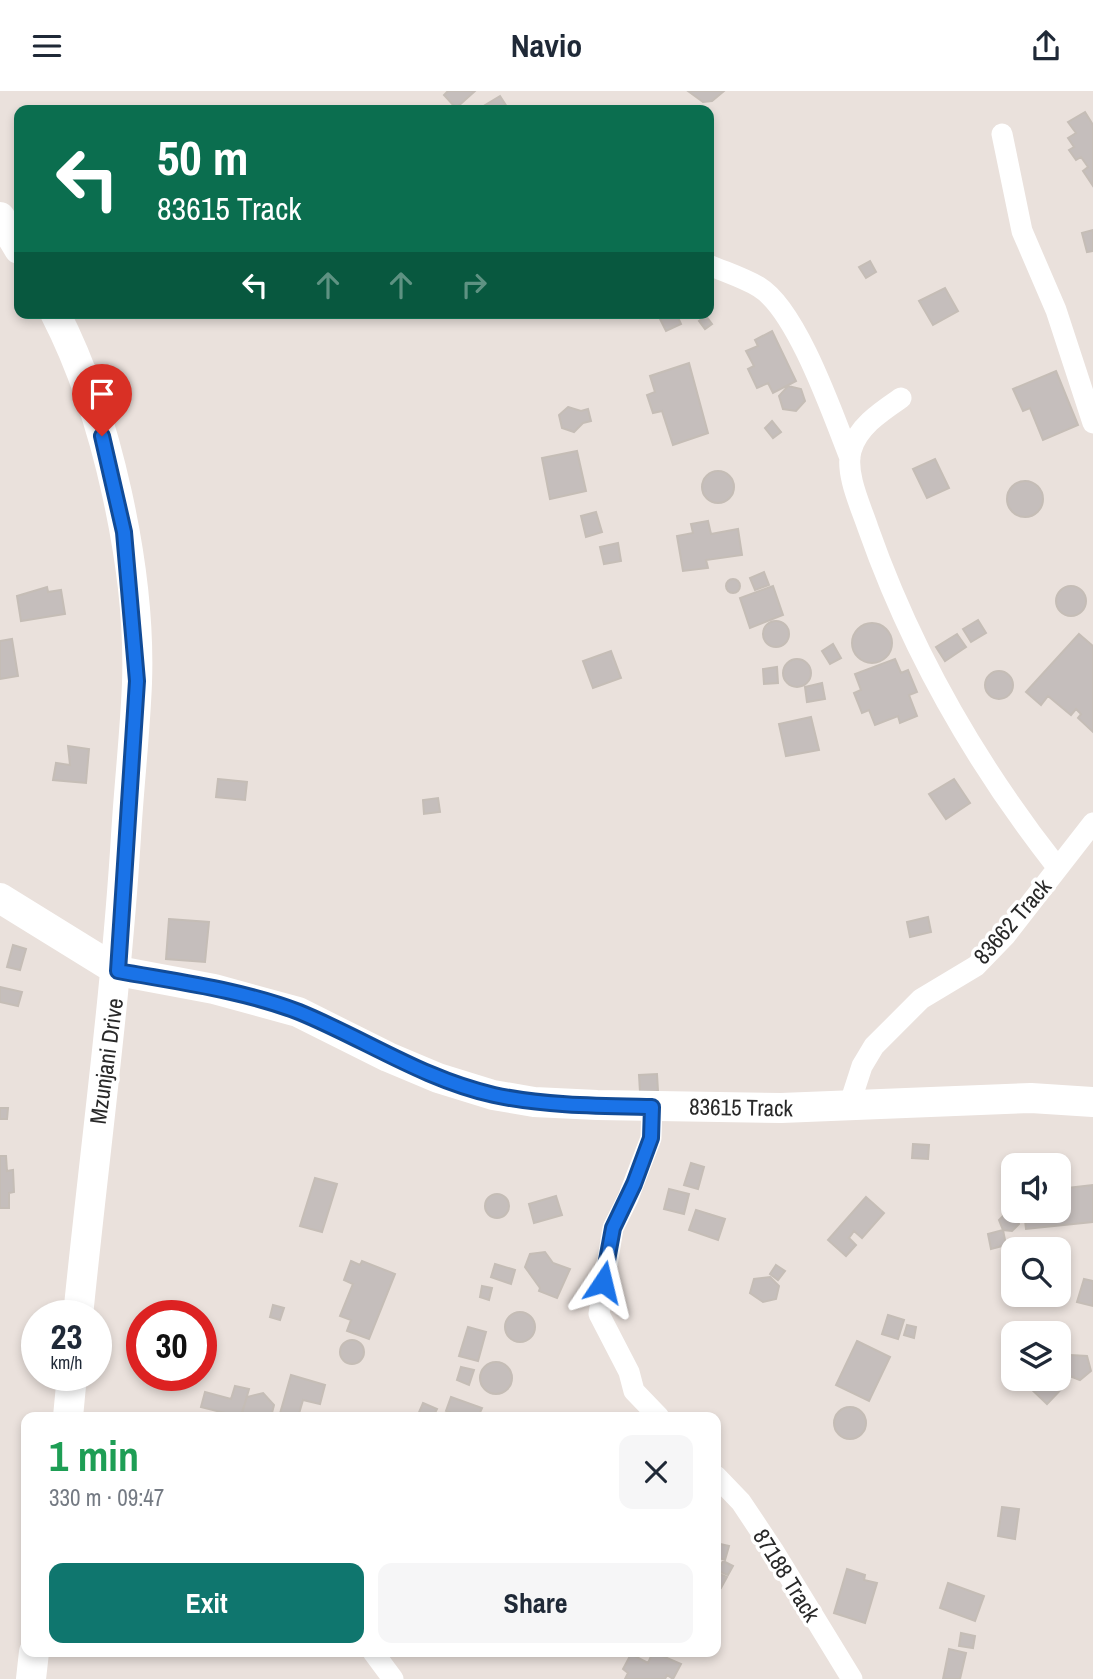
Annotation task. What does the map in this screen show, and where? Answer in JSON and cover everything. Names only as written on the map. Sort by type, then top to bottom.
[{"type":"street","points":[[1002,134],[1011,189],[1022,231],[1056,310],[1093,423]]},
{"type":"street","points":[[0,217],[14,241]]},
{"type":"street","points":[[714,267],[760,287],[781,306],[797,335],[850,458],[857,496],[912,639],[977,757],[1057,867]]},
{"type":"street","name":"Mzunjani Drive","points":[[57,319],[102,436],[124,532],[132,599],[137,681],[118,971],[97,1126],[80,1300]]},
{"type":"street","points":[[850,458],[852,448],[872,418],[901,398]]},
{"type":"street","name":"83662 Track","points":[[849,1106],[862,1066],[874,1046],[921,999],[976,966],[1004,936],[1093,823]]},
{"type":"street","points":[[0,898],[118,971]]},
{"type":"street","name":"83615 Track","points":[[118,971],[214,989],[299,1012],[387,1056],[438,1077],[493,1095],[534,1102],[652,1107],[849,1106],[1031,1098],[1093,1102]]},
{"type":"street","points":[[652,1107],[651,1138],[632,1189],[613,1228],[599,1314],[629,1372],[634,1391],[654,1412]]},
{"type":"street","points":[[68,1412],[70,1391]]},
{"type":"street","name":"87188 Track","points":[[721,1482],[747,1511],[852,1679]]},
{"type":"street","points":[[31,1679],[33,1657]]},
{"type":"street","points":[[377,1657],[393,1679]]},
{"type":"building","points":[[448,91],[475,91],[459,105],[453,105],[444,95]]},
{"type":"building","points":[[688,91],[724,91],[712,101],[703,102]]},
{"type":"building","points":[[500,96],[506,105],[485,105]]},
{"type":"building","points":[[1085,112],[1093,125],[1093,186],[1083,171],[1088,167],[1081,157],[1076,160],[1069,150],[1074,147],[1068,138],[1076,133],[1068,122]]},
{"type":"building","points":[[1093,230],[1093,251],[1087,252],[1082,233]]},
{"type":"building","points":[[870,261],[876,272],[866,278],[859,267]]},
{"type":"building","points":[[945,288],[958,311],[933,325],[919,301]]},
{"type":"building","points":[[660,319],[679,319],[681,324],[666,331]]},
{"type":"building","points":[[708,319],[712,324],[705,329],[699,321]]},
{"type":"building","points":[[772,331],[796,381],[773,393],[768,383],[757,388],[748,369],[754,366],[746,351],[758,346],[755,340]]},
{"type":"building","points":[[689,363],[708,433],[673,445],[662,411],[653,413],[647,395],[655,392],[650,376]]},
{"type":"building","points":[[1056,371],[1078,425],[1043,440],[1030,408],[1023,411],[1013,389]]},
{"type":"building","points":[[788,386],[801,389],[805,401],[796,411],[783,409],[779,396]]},
{"type":"building","points":[[568,407],[581,411],[588,409],[591,421],[583,423],[574,432],[562,428],[559,415]]},
{"type":"building","points":[[772,421],[781,432],[773,438],[765,428]]},
{"type":"building","points":[[577,451],[586,491],[550,499],[542,458]]},
{"type":"building","points":[[935,459],[949,488],[927,498],[913,469]]},
{"type":"building","points":[[718,471],[730,475],[734,487],[730,499],[718,503],[706,499],[702,487],[706,475]]},
{"type":"building","points":[[1025,481],[1038,486],[1043,499],[1038,512],[1025,517],[1012,512],[1007,499],[1012,486]]},
{"type":"building","points":[[596,512],[602,532],[586,537],[581,516]]},
{"type":"building","points":[[708,521],[711,534],[738,529],[742,555],[706,560],[708,568],[683,571],[677,536],[693,533],[691,524]]},
{"type":"building","points":[[618,543],[621,561],[604,564],[600,547]]},
{"type":"building","points":[[764,572],[769,585],[755,590],[750,578]]},
{"type":"building","points":[[730,579],[736,579],[740,586],[736,593],[730,593],[726,589],[726,583]]},
{"type":"building","points":[[773,586],[783,615],[750,628],[740,598]]},
{"type":"building","points":[[1071,586],[1082,590],[1086,601],[1082,612],[1071,616],[1060,612],[1056,601],[1060,590]]},
{"type":"building","points":[[47,587],[48,592],[61,590],[65,614],[21,621],[17,596]]},
{"type":"building","points":[[978,620],[986,633],[971,642],[963,629]]},
{"type":"building","points":[[776,621],[785,625],[789,634],[785,643],[776,647],[767,643],[763,634],[767,625]]},
{"type":"building","points":[[872,623],[886,629],[892,643],[886,657],[872,663],[858,657],[852,643],[858,629]]},
{"type":"building","points":[[957,634],[966,647],[945,661],[936,647]]},
{"type":"building","points":[[1079,634],[1093,646],[1093,732],[1078,718],[1081,714],[1076,709],[1071,715],[1048,696],[1041,705],[1026,692]]},
{"type":"building","points":[[12,639],[18,676],[0,679],[0,641]]},
{"type":"building","points":[[833,644],[841,658],[830,664],[822,651]]},
{"type":"building","points":[[611,651],[621,678],[593,688],[583,661]]},
{"type":"building","points":[[797,659],[807,663],[811,673],[807,683],[797,687],[787,683],[783,673],[787,663]]},
{"type":"building","points":[[895,659],[901,673],[908,670],[917,692],[909,695],[917,716],[900,723],[898,716],[875,725],[869,710],[862,713],[854,693],[861,690],[855,674]]},
{"type":"building","points":[[777,667],[778,683],[764,684],[763,669]]},
{"type":"building","points":[[999,671],[1009,675],[1013,685],[1009,695],[999,699],[989,695],[985,685],[989,675]]},
{"type":"building","points":[[822,683],[825,699],[807,702],[805,687]]},
{"type":"building","points":[[811,717],[819,750],[786,756],[779,724]]},
{"type":"building","points":[[68,746],[89,749],[86,783],[53,780],[56,763],[70,765]]},
{"type":"building","points":[[218,779],[247,782],[245,800],[216,797]]},
{"type":"building","points":[[954,779],[970,803],[946,819],[929,794]]},
{"type":"building","points":[[438,798],[440,812],[424,814],[423,800]]},
{"type":"building","points":[[928,917],[931,932],[910,937],[907,922]]},
{"type":"building","points":[[169,919],[209,922],[205,962],[166,959]]},
{"type":"building","points":[[13,945],[26,949],[20,970],[7,967]]},
{"type":"building","points":[[0,987],[22,992],[18,1006],[0,1002]]},
{"type":"building","points":[[657,1074],[658,1091],[640,1092],[639,1075]]},
{"type":"building","points":[[0,1108],[8,1108],[7,1119],[0,1119]]},
{"type":"building","points":[[913,1144],[929,1145],[928,1159],[912,1158]]},
{"type":"building","points":[[0,1156],[6,1156],[7,1171],[13,1170],[14,1192],[9,1193],[9,1208],[0,1208]]},
{"type":"building","points":[[691,1163],[704,1167],[698,1189],[684,1185]]},
{"type":"building","points":[[315,1178],[337,1184],[322,1232],[300,1226]]},
{"type":"building","points":[[1093,1185],[1093,1222],[1026,1229],[1025,1223],[1071,1223],[1071,1188]]},
{"type":"building","points":[[669,1189],[689,1194],[684,1214],[664,1209]]},
{"type":"building","points":[[497,1194],[505,1198],[509,1206],[505,1214],[497,1218],[489,1214],[485,1206],[489,1198]]},
{"type":"building","points":[[556,1196],[562,1215],[534,1223],[529,1204]]},
{"type":"building","points":[[866,1197],[884,1213],[862,1238],[854,1231],[849,1238],[856,1245],[846,1256],[828,1240]]},
{"type":"building","points":[[696,1210],[725,1219],[718,1240],[689,1230]]},
{"type":"building","points":[[1001,1218],[1001,1223],[1019,1224],[1012,1231],[1003,1230],[999,1220]]},
{"type":"building","points":[[1003,1230],[1004,1237],[1001,1237],[1001,1246],[991,1249],[988,1234]]},
{"type":"building","points":[[545,1252],[553,1263],[570,1269],[557,1298],[539,1291],[540,1288],[525,1267],[530,1254]]},
{"type":"building","points":[[351,1261],[360,1265],[362,1261],[395,1274],[369,1339],[347,1331],[351,1320],[340,1316],[353,1284],[344,1280]]},
{"type":"building","points":[[495,1264],[515,1270],[511,1284],[491,1277]]},
{"type":"building","points":[[776,1265],[785,1271],[778,1280],[770,1274]]},
{"type":"building","points":[[770,1277],[779,1286],[776,1299],[763,1302],[750,1293],[754,1279]]},
{"type":"building","points":[[1084,1279],[1093,1281],[1093,1306],[1077,1302]]},
{"type":"building","points":[[482,1286],[492,1288],[489,1300],[480,1297]]},
{"type":"building","points":[[273,1305],[284,1308],[280,1320],[270,1317]]},
{"type":"building","points":[[520,1312],[526,1313],[534,1321],[534,1333],[526,1341],[520,1342],[514,1341],[506,1333],[505,1327],[506,1321],[514,1313]]},
{"type":"building","points":[[888,1315],[904,1320],[898,1339],[882,1334]]},
{"type":"building","points":[[907,1325],[916,1327],[914,1338],[904,1335]]},
{"type":"building","points":[[468,1327],[486,1332],[478,1361],[459,1356]]},
{"type":"building","points":[[352,1340],[361,1343],[364,1352],[361,1361],[352,1364],[343,1361],[340,1352],[343,1343]]},
{"type":"building","points":[[857,1341],[890,1357],[869,1401],[836,1385]]},
{"type":"building","points":[[1071,1355],[1087,1356],[1091,1371],[1080,1380],[1071,1377]]},
{"type":"building","points":[[496,1362],[507,1367],[512,1378],[507,1389],[496,1394],[485,1389],[480,1378],[485,1367]]},
{"type":"building","points":[[461,1367],[474,1370],[469,1385],[457,1380]]},
{"type":"building","points":[[291,1375],[325,1385],[320,1404],[303,1400],[299,1412],[280,1412]]},
{"type":"building","points":[[235,1386],[249,1389],[242,1412],[221,1412],[201,1407],[205,1392],[231,1399]]},
{"type":"building","points":[[1033,1391],[1059,1391],[1047,1404]]},
{"type":"building","points":[[263,1393],[274,1405],[272,1412],[242,1412],[247,1397]]},
{"type":"building","points":[[451,1397],[482,1408],[480,1412],[446,1411]]},
{"type":"building","points":[[423,1403],[437,1409],[436,1412],[419,1412]]},
{"type":"building","points":[[850,1407],[861,1412],[866,1423],[861,1434],[850,1439],[839,1434],[834,1423],[839,1412]]},
{"type":"building","points":[[1002,1507],[1019,1509],[1015,1539],[998,1536]]},
{"type":"building","points":[[721,1544],[729,1546],[725,1560],[721,1559]]},
{"type":"building","points":[[723,1561],[733,1566],[728,1575],[721,1572]]},
{"type":"building","points":[[847,1569],[865,1575],[864,1580],[877,1583],[865,1623],[834,1613]]},
{"type":"building","points":[[721,1575],[727,1577],[721,1588]]},
{"type":"building","points":[[948,1583],[984,1596],[975,1621],[940,1608]]},
{"type":"building","points":[[961,1633],[975,1636],[973,1648],[959,1646]]},
{"type":"building","points":[[949,1649],[966,1653],[960,1679],[943,1679]]},
{"type":"building","points":[[629,1657],[637,1657],[648,1663],[651,1657],[665,1657],[681,1664],[673,1679],[667,1675],[665,1679],[625,1679],[628,1673],[623,1669]]},
{"type":"route","points":[[102,436],[124,532],[132,599],[137,681],[118,971],[214,989],[299,1012],[387,1056],[493,1095],[534,1102],[652,1107],[651,1138],[640,1170],[613,1228],[603,1282]]}]
